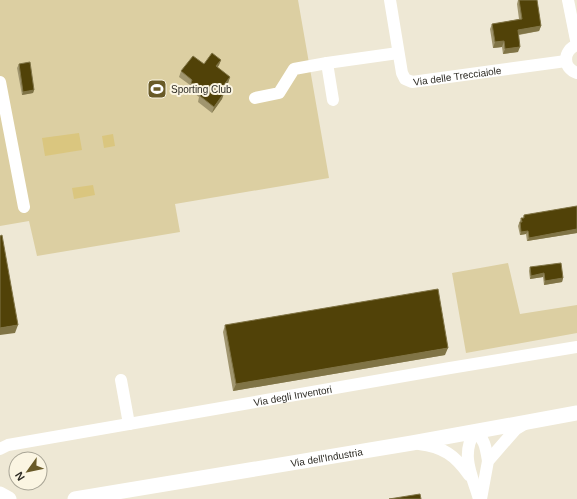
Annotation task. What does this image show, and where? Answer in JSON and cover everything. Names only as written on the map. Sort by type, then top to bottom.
[{"type":"street","name":"Via delle Trecciaiole","points":[[390,0],[402,73],[405,79],[412,82],[566,61]]},
{"type":"street","points":[[568,0],[577,45],[567,53],[566,61],[570,69],[577,73]]},
{"type":"street","points":[[255,98],[279,93],[294,69],[398,53]]},
{"type":"street","points":[[327,63],[333,100]]},
{"type":"street","points":[[0,82],[24,207]]},
{"type":"street","name":"Via degli Inventori","points":[[0,456],[4,447],[443,369],[577,347]]},
{"type":"street","points":[[121,380],[129,424]]},
{"type":"street","name":"Via dell'Industria","points":[[75,499],[412,443],[577,413]]},
{"type":"street","points":[[488,461],[516,429],[528,422]]},
{"type":"street","points":[[475,431],[480,436],[486,448],[488,461],[479,499],[467,460],[469,440],[475,431]]},
{"type":"street","points":[[412,443],[434,446],[454,457],[469,475],[479,499]]},
{"type":"street","points":[[0,494],[10,499]]},
{"type":"shaded area","name":"Sporting Club","points":[[0,0],[298,0],[329,178],[175,204],[180,232],[37,256],[29,221],[0,226]]},
{"type":"shaded area","points":[[79,133],[82,150],[45,156],[42,138]]},
{"type":"shaded area","points":[[113,134],[115,146],[104,148],[102,136]]},
{"type":"shaded area","points":[[93,185],[95,195],[74,199],[72,188]]},
{"type":"shaded area","points":[[508,263],[520,314],[577,305],[577,333],[466,353],[452,273]]},
{"type":"building","points":[[519,0],[537,0],[541,26],[518,30],[520,47],[505,49],[504,41],[495,42],[492,24],[522,19]]},
{"type":"building","points":[[212,53],[221,60],[216,66],[230,77],[220,90],[224,93],[214,107],[200,96],[203,92],[191,83],[192,80],[181,71],[193,56],[204,64]]},
{"type":"building","points":[[30,62],[34,90],[23,92],[19,64]]},
{"type":"building","points":[[577,206],[577,229],[529,238],[528,231],[521,232],[520,222],[522,222],[521,218],[524,218],[524,215]]},
{"type":"building","points":[[2,235],[18,325],[0,328],[0,236]]},
{"type":"building","points":[[561,263],[563,278],[545,281],[544,273],[531,276],[530,267]]},
{"type":"building","points":[[438,289],[448,348],[236,384],[225,325]]},
{"type":"building","points":[[420,494],[421,499],[389,499]]},
{"type":"place","name":"Sporting Club","points":[[157,89]]}]
